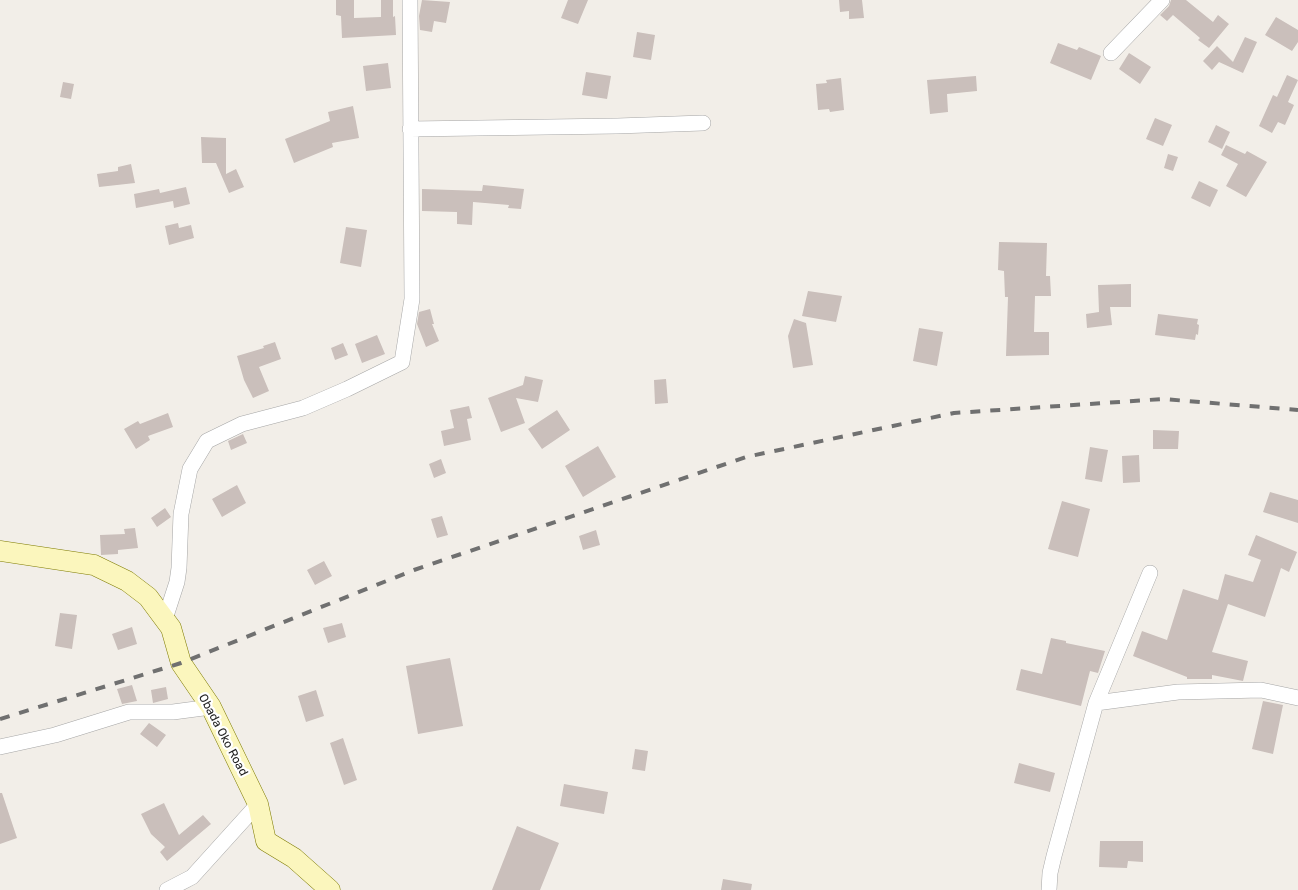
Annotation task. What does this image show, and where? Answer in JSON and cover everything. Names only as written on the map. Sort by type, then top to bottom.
[{"type":"main road","name":"Obada Oko Road","points":[[0,551],[94,565],[127,581],[148,597],[171,628],[181,663],[211,707],[258,804],[266,841],[294,858],[330,890]]},
{"type":"street","points":[[165,619],[177,582],[180,514],[190,469],[208,441],[242,424],[303,408],[402,362],[412,299],[410,0]]},
{"type":"street","points":[[1111,53],[1162,0]]},
{"type":"street","points":[[410,129],[702,123]]},
{"type":"street","points":[[1049,890],[1052,864],[1096,703],[1150,574]]},
{"type":"street","points":[[1096,703],[1134,696],[1261,690],[1298,698]]},
{"type":"street","points":[[0,747],[55,735],[129,712],[173,712],[211,707]]},
{"type":"street","points":[[167,890],[192,877],[258,804]]},
{"type":"building","points":[[336,0],[354,0],[354,18],[381,17],[381,0],[393,0],[396,35],[342,38],[341,16],[336,15]]},
{"type":"building","points":[[422,0],[450,2],[446,23],[434,21],[432,32],[420,30],[419,16]]},
{"type":"building","points":[[568,0],[588,0],[578,24],[561,18]]},
{"type":"building","points":[[839,0],[862,0],[864,18],[849,19],[849,11],[840,12]]},
{"type":"building","points":[[1171,0],[1186,0],[1213,22],[1218,15],[1229,24],[1209,48],[1198,40],[1200,38],[1173,15],[1167,21],[1160,15],[1169,6]]},
{"type":"building","points":[[1276,17],[1298,30],[1298,42],[1292,51],[1265,35]]},
{"type":"building","points":[[637,32],[655,35],[651,60],[633,57]]},
{"type":"building","points":[[1245,37],[1257,42],[1243,73],[1219,62],[1212,70],[1203,61],[1217,46],[1233,62]]},
{"type":"building","points":[[1058,43],[1077,50],[1079,47],[1101,56],[1091,80],[1050,63]]},
{"type":"building","points":[[1129,53],[1151,67],[1140,84],[1119,69]]},
{"type":"building","points":[[388,63],[391,88],[366,91],[363,66]]},
{"type":"building","points":[[586,72],[611,76],[607,99],[582,95]]},
{"type":"building","points":[[1287,75],[1298,80],[1288,102],[1294,105],[1285,125],[1278,122],[1272,133],[1259,126],[1273,95],[1277,97]]},
{"type":"building","points":[[976,76],[977,91],[947,94],[948,112],[930,114],[927,80]]},
{"type":"building","points":[[841,78],[844,110],[830,112],[829,109],[818,110],[816,84],[827,83],[826,80]]},
{"type":"building","points":[[63,82],[74,84],[71,99],[60,97]]},
{"type":"building","points":[[353,106],[359,138],[332,143],[333,147],[294,163],[285,139],[330,121],[328,112]]},
{"type":"building","points":[[1155,118],[1172,125],[1163,146],[1146,139]]},
{"type":"building","points":[[1216,125],[1230,132],[1222,149],[1208,142]]},
{"type":"building","points":[[201,137],[226,138],[226,174],[236,169],[244,187],[229,193],[216,163],[202,163]]},
{"type":"building","points":[[1226,145],[1245,154],[1247,151],[1267,162],[1246,197],[1226,186],[1238,164],[1221,155]]},
{"type":"building","points":[[1168,154],[1178,157],[1173,171],[1164,168]]},
{"type":"building","points":[[131,164],[135,183],[99,187],[97,174],[118,171],[118,167]]},
{"type":"building","points":[[1199,181],[1218,190],[1210,207],[1191,198]]},
{"type":"building","points":[[483,185],[524,189],[521,209],[508,208],[509,205],[473,202],[472,225],[457,224],[457,212],[422,211],[422,189],[482,191]]},
{"type":"building","points":[[186,187],[190,204],[174,208],[173,201],[136,208],[134,194],[159,189],[160,193]]},
{"type":"building","points":[[178,223],[179,228],[191,225],[194,238],[169,245],[165,226]]},
{"type":"building","points":[[346,227],[367,230],[361,267],[340,263]]},
{"type":"building","points":[[999,242],[1047,243],[1046,276],[1050,276],[1051,296],[1035,296],[1034,332],[1049,332],[1049,355],[1006,356],[1008,297],[1005,297],[1004,271],[998,270]]},
{"type":"building","points":[[1131,284],[1131,307],[1110,307],[1112,325],[1087,328],[1086,314],[1099,312],[1098,285]]},
{"type":"building","points":[[808,291],[842,296],[836,322],[802,316]]},
{"type":"building","points":[[430,309],[434,324],[432,324],[439,341],[426,347],[417,324],[419,312]]},
{"type":"building","points":[[1158,314],[1198,319],[1198,335],[1196,334],[1195,340],[1155,335]]},
{"type":"building","points":[[794,319],[806,323],[813,365],[793,368],[788,336]]},
{"type":"building","points":[[919,328],[943,332],[937,366],[913,361]]},
{"type":"building","points":[[377,335],[385,354],[362,363],[355,344]]},
{"type":"building","points":[[275,342],[281,359],[259,367],[269,391],[253,398],[244,380],[237,356],[264,348],[263,346]]},
{"type":"building","points":[[343,343],[348,355],[335,360],[331,348]]},
{"type":"building","points":[[525,376],[543,380],[538,402],[516,398],[525,423],[501,432],[488,398],[523,385]]},
{"type":"building","points":[[666,379],[668,403],[655,404],[654,380]]},
{"type":"building","points":[[469,406],[472,418],[467,419],[471,440],[444,446],[441,431],[454,428],[450,410]]},
{"type":"building","points":[[557,410],[570,430],[542,449],[528,429]]},
{"type":"building","points":[[168,413],[173,427],[148,436],[150,440],[136,449],[124,429],[138,421],[140,424]]},
{"type":"building","points":[[1153,430],[1179,431],[1178,449],[1153,449]]},
{"type":"building","points":[[243,434],[247,443],[231,450],[228,441]]},
{"type":"building","points":[[598,446],[616,477],[583,497],[565,466]]},
{"type":"building","points":[[1090,447],[1108,450],[1102,482],[1085,479]]},
{"type":"building","points":[[1139,455],[1140,482],[1123,483],[1122,456]]},
{"type":"building","points":[[441,459],[446,473],[434,478],[429,464]]},
{"type":"building","points":[[237,485],[246,503],[222,517],[212,499]]},
{"type":"building","points":[[1270,492],[1298,500],[1298,523],[1263,512]]},
{"type":"building","points":[[1062,501],[1090,509],[1078,557],[1048,549]]},
{"type":"building","points":[[165,508],[171,517],[157,527],[151,518]]},
{"type":"building","points":[[442,516],[448,535],[437,538],[431,519]]},
{"type":"building","points":[[135,528],[138,548],[118,550],[118,554],[101,555],[100,535],[125,534],[124,529]]},
{"type":"building","points":[[596,530],[600,545],[583,550],[579,536]]},
{"type":"building","points":[[1256,535],[1297,552],[1289,572],[1281,568],[1265,617],[1228,604],[1212,652],[1248,661],[1243,681],[1212,675],[1212,679],[1187,679],[1187,677],[1133,656],[1142,631],[1167,640],[1183,589],[1218,600],[1225,574],[1253,582],[1261,560],[1248,555]]},
{"type":"building","points":[[324,561],[332,576],[315,585],[307,570]]},
{"type":"building","points":[[60,613],[77,615],[72,649],[55,646]]},
{"type":"building","points":[[342,623],[346,637],[328,643],[323,628]]},
{"type":"building","points":[[132,627],[137,644],[118,650],[112,634]]},
{"type":"building","points":[[1051,638],[1105,651],[1098,673],[1090,671],[1081,706],[1016,690],[1021,669],[1042,674]]},
{"type":"building","points":[[450,658],[463,726],[418,734],[406,666]]},
{"type":"building","points":[[132,685],[137,701],[122,704],[117,689]]},
{"type":"building","points":[[166,687],[168,699],[153,703],[151,690]]},
{"type":"building","points":[[316,690],[324,716],[306,722],[298,696]]},
{"type":"building","points":[[1263,701],[1283,705],[1273,754],[1252,749]]},
{"type":"building","points":[[149,723],[166,735],[157,747],[140,734]]},
{"type":"building","points":[[343,738],[357,780],[344,785],[330,743]]},
{"type":"building","points":[[635,749],[648,751],[645,771],[632,769]]},
{"type":"building","points":[[1019,763],[1055,773],[1050,792],[1014,783]]},
{"type":"building","points":[[564,784],[608,792],[604,814],[560,806]]},
{"type":"building","points":[[0,793],[2,793],[17,838],[0,844]]},
{"type":"building","points":[[164,803],[179,835],[203,815],[211,824],[167,861],[160,852],[165,847],[151,834],[141,814]]},
{"type":"building","points":[[517,826],[559,843],[540,890],[492,890]]},
{"type":"building","points":[[1100,841],[1143,841],[1143,862],[1128,861],[1127,868],[1099,867]]},
{"type":"building","points":[[723,879],[752,884],[751,890],[721,890]]},
{"type":"railway","points":[[0,719],[181,663],[414,570],[746,457],[954,413],[1163,399],[1298,410]]}]
